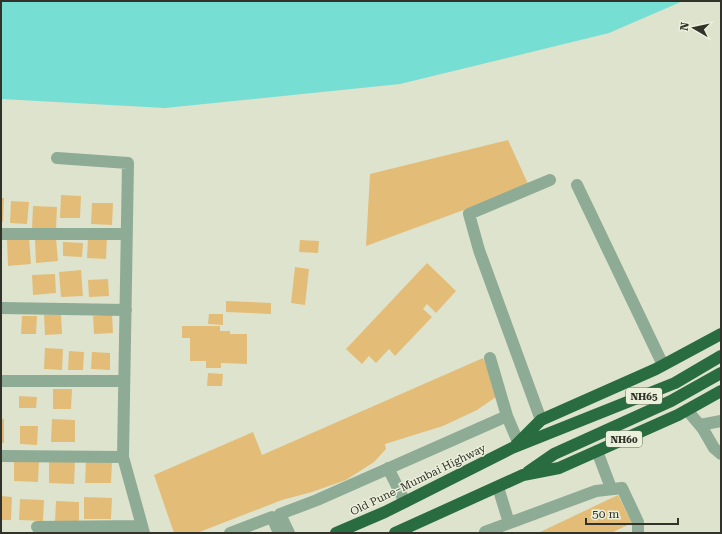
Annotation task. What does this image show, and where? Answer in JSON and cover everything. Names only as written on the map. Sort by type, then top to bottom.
[{"type":"highway","points":[[515,445],[541,420],[663,366],[721,334]]},
{"type":"highway","name":"NH65","points":[[515,445],[563,428],[675,383],[721,356]]},
{"type":"highway","points":[[523,475],[554,454],[672,401],[721,373]]},
{"type":"highway","name":"NH60","points":[[395,533],[523,475],[559,468],[687,410],[721,391]]},
{"type":"highway","name":"Old Pune–Mumbai Highway","points":[[336,533],[405,502],[515,445]]},
{"type":"street","points":[[37,527],[143,529],[123,458],[128,163],[57,158]]},
{"type":"street","points":[[541,420],[479,250],[469,214],[550,180]]},
{"type":"street","points":[[577,185],[663,366]]},
{"type":"street","points":[[1,234],[127,234]]},
{"type":"street","points":[[1,308],[126,310]]},
{"type":"street","points":[[490,358],[515,445]]},
{"type":"street","points":[[1,381],[124,381]]},
{"type":"street","points":[[687,410],[700,425],[714,448],[721,454]]},
{"type":"street","points":[[289,533],[280,514],[507,416]]},
{"type":"street","points":[[700,425],[721,421]]},
{"type":"street","points":[[597,451],[611,488]]},
{"type":"street","points":[[1,456],[123,458]]},
{"type":"street","points":[[388,468],[405,502]]},
{"type":"street","points":[[498,487],[509,523]]},
{"type":"street","points":[[485,532],[596,491],[611,488],[622,488],[638,522],[638,533]]},
{"type":"street","points":[[230,533],[272,517],[279,533]]},
{"type":"water","points":[[1,1],[683,1],[609,33],[400,84],[165,108],[1,99]]},
{"type":"building","points":[[508,140],[529,186],[366,246],[370,174]]},
{"type":"building","points":[[61,195],[81,196],[80,218],[60,218]]},
{"type":"building","points":[[1,198],[4,198],[3,222],[1,222]]},
{"type":"building","points":[[11,201],[29,202],[27,224],[10,223]]},
{"type":"building","points":[[92,203],[113,203],[112,225],[91,224]]},
{"type":"building","points":[[33,206],[57,207],[56,230],[32,229]]},
{"type":"building","points":[[29,237],[31,264],[8,266],[7,239]]},
{"type":"building","points":[[56,238],[58,261],[36,263],[35,240]]},
{"type":"building","points":[[88,238],[107,238],[106,259],[87,258]]},
{"type":"building","points":[[300,240],[319,241],[318,253],[299,252]]},
{"type":"building","points":[[63,242],[83,243],[82,257],[63,256]]},
{"type":"building","points":[[427,263],[456,291],[436,313],[427,304],[423,309],[432,317],[395,356],[389,349],[376,363],[369,356],[362,364],[346,349]]},
{"type":"building","points":[[295,267],[309,269],[305,305],[291,303]]},
{"type":"building","points":[[81,270],[83,296],[61,297],[59,272]]},
{"type":"building","points":[[55,274],[56,293],[33,295],[32,275]]},
{"type":"building","points":[[108,279],[109,296],[89,297],[88,280]]},
{"type":"building","points":[[226,301],[271,303],[271,314],[226,312]]},
{"type":"building","points":[[61,314],[62,334],[45,335],[44,315]]},
{"type":"building","points":[[112,314],[113,333],[94,334],[93,316]]},
{"type":"building","points":[[209,314],[223,314],[223,325],[208,324]]},
{"type":"building","points":[[22,316],[37,316],[36,334],[21,334]]},
{"type":"building","points":[[182,326],[220,326],[220,331],[230,331],[230,334],[247,334],[247,364],[221,363],[221,368],[206,368],[206,361],[190,361],[190,338],[182,338]]},
{"type":"building","points":[[45,348],[63,349],[62,370],[44,369]]},
{"type":"building","points":[[69,351],[84,352],[83,370],[68,370]]},
{"type":"building","points":[[92,352],[110,353],[110,370],[91,369]]},
{"type":"building","points":[[483,358],[499,395],[477,410],[443,426],[385,444],[386,449],[374,462],[346,480],[312,492],[282,500],[197,533],[174,533],[154,475],[253,432],[262,455]]},
{"type":"building","points":[[208,373],[223,374],[222,386],[207,386]]},
{"type":"building","points":[[53,389],[72,389],[71,409],[53,409]]},
{"type":"building","points":[[19,396],[37,397],[36,408],[19,408]]},
{"type":"building","points":[[1,419],[4,419],[4,443],[1,443]]},
{"type":"building","points":[[52,419],[75,420],[75,442],[51,442]]},
{"type":"building","points":[[20,426],[38,426],[37,445],[20,444]]},
{"type":"building","points":[[14,460],[39,460],[38,482],[14,481]]},
{"type":"building","points":[[86,460],[112,461],[111,483],[85,483]]},
{"type":"building","points":[[49,461],[75,462],[74,484],[49,483]]},
{"type":"building","points":[[618,495],[632,523],[611,533],[538,533]]},
{"type":"building","points":[[1,496],[12,497],[11,520],[1,520]]},
{"type":"building","points":[[84,497],[112,498],[111,519],[84,519]]},
{"type":"building","points":[[20,499],[44,500],[43,521],[19,520]]},
{"type":"building","points":[[56,501],[79,502],[79,522],[55,522]]}]
